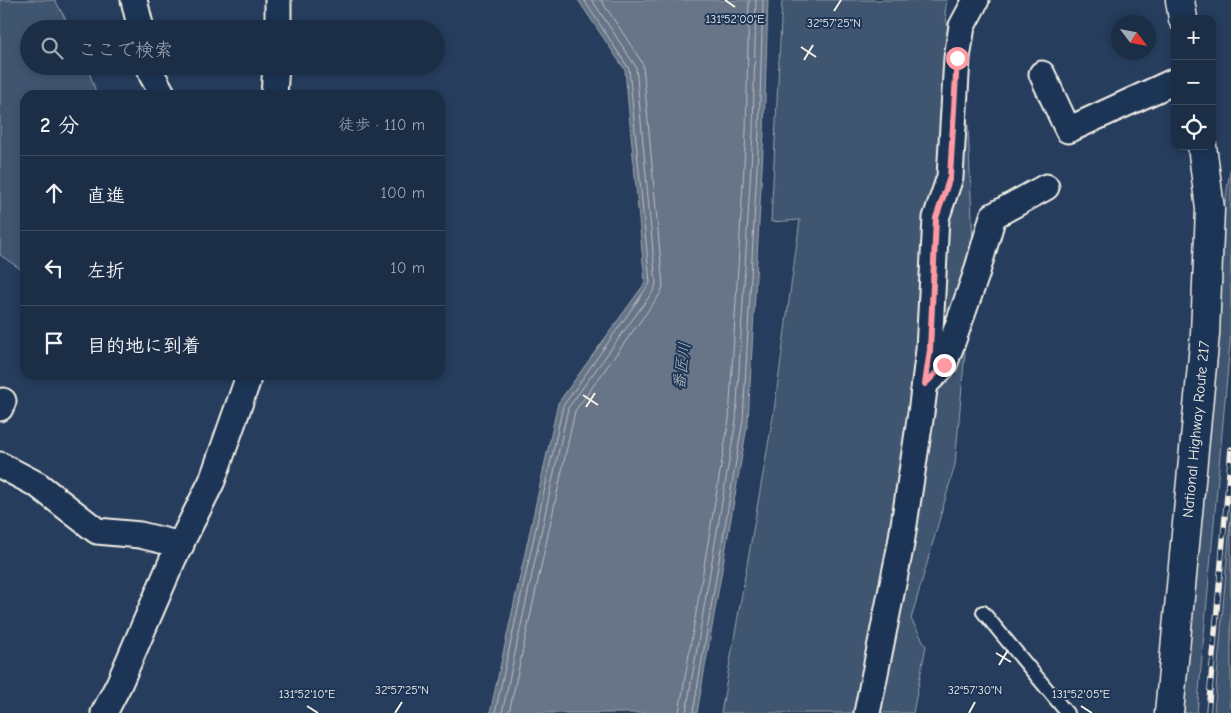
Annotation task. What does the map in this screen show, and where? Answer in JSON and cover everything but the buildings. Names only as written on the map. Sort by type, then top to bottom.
[{"type":"highway","points":[[1180,0],[1182,15]]},
{"type":"highway","name":"National Highway Route 217","points":[[1169,713],[1205,334],[1210,209],[1203,150]]},
{"type":"street","points":[[134,0],[139,20]]},
{"type":"street","points":[[278,0],[278,20]]},
{"type":"street","points":[[867,713],[901,544],[930,350],[936,218],[950,177],[957,58],[962,26],[976,0]]},
{"type":"street","points":[[1042,74],[1068,130],[1171,83]]},
{"type":"street","points":[[152,75],[160,90]]},
{"type":"street","points":[[274,90],[275,75]]},
{"type":"street","points":[[925,384],[944,365],[976,275],[993,216],[1046,187]]},
{"type":"street","points":[[104,713],[119,684],[181,544],[212,481],[247,380]]},
{"type":"street","points":[[0,465],[38,485],[96,531],[140,535],[181,544]]},
{"type":"lane","points":[[983,612],[1067,713]]},
{"type":"shaded area","points":[[0,0],[55,0],[66,20],[20,20],[20,75],[90,75],[95,90],[20,90],[20,269],[0,255]]},
{"type":"shaded area","points":[[782,0],[947,0],[945,13],[968,125],[973,243],[951,326],[965,352],[955,465],[911,619],[926,646],[913,713],[721,713],[774,411],[800,220],[771,222]]},
{"type":"shaded area","points":[[1231,165],[1231,332],[1197,713],[1183,713],[1216,370],[1220,234]]},
{"type":"shaded area","points":[[1231,512],[1231,694],[1229,713],[1214,713]]},
{"type":"water","name":"番匠川","points":[[578,0],[768,0],[764,132],[748,421],[697,713],[490,713],[558,403],[645,283],[625,70]]},
{"type":"railway","points":[[1208,713],[1231,449]]},
{"type":"route","points":[[944,365],[925,384],[930,350],[936,218],[950,177],[957,58]]}]
